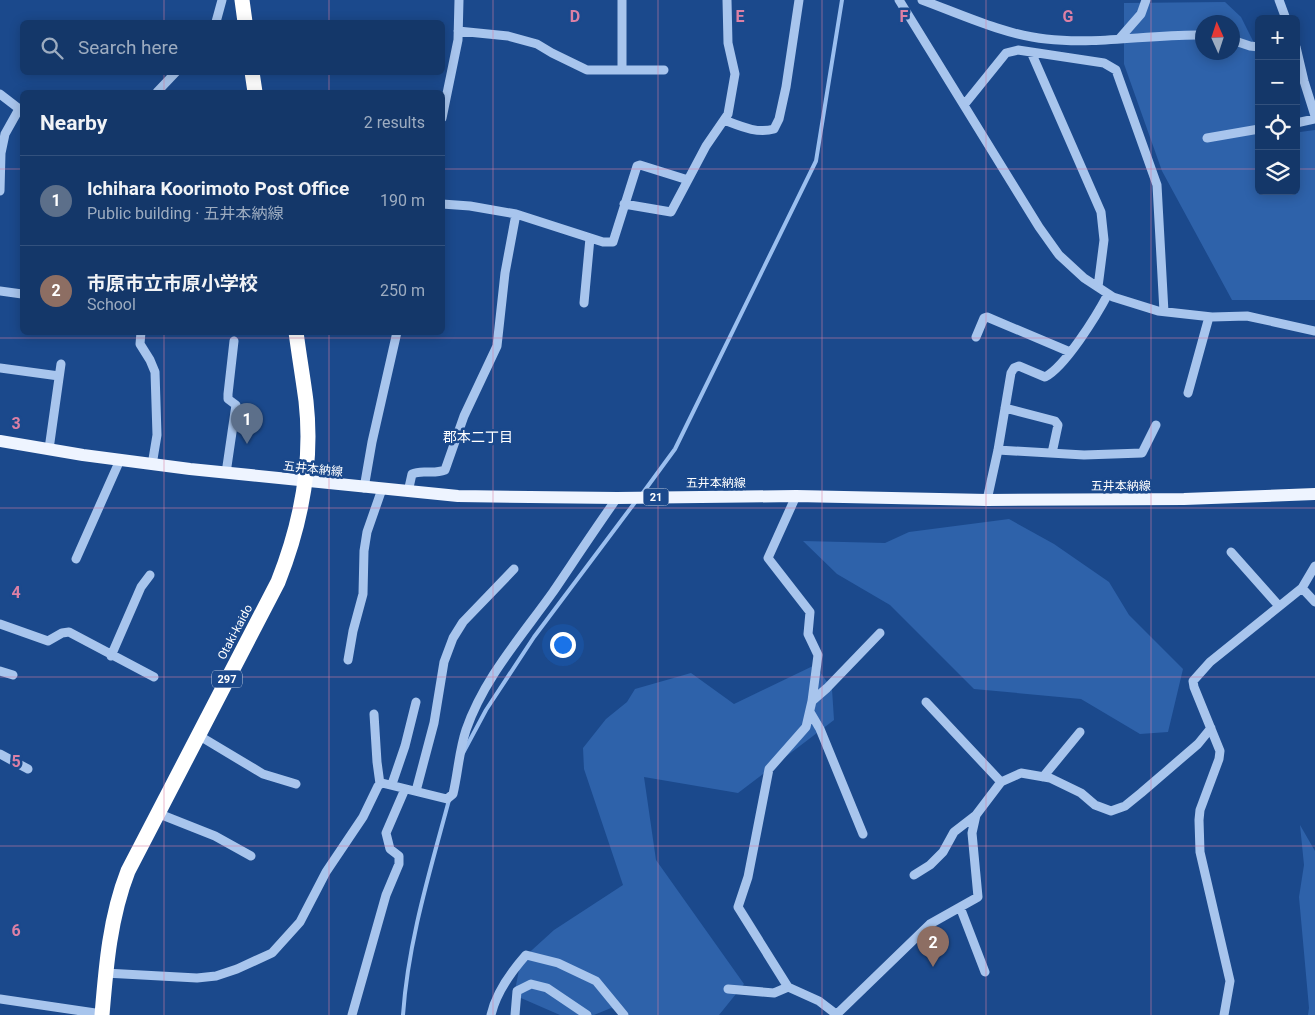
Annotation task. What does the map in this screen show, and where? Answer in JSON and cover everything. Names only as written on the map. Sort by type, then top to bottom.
[{"type":"highway","points":[[242,0],[245,20]]},
{"type":"highway","points":[[252,75],[255,90]]},
{"type":"highway","name":"Otaki-kaido","points":[[102,1015],[110,937],[122,886],[128,871],[278,582],[296,530],[306,482],[308,456],[306,402],[296,335]]},
{"type":"main road","name":"五井本納線","points":[[0,441],[152,465],[364,488],[458,496],[617,498],[796,496],[987,500],[1184,499],[1315,494]]},
{"type":"street","points":[[217,20],[222,0]]},
{"type":"street","points":[[445,103],[458,40],[459,0]]},
{"type":"street","points":[[622,0],[622,70]]},
{"type":"street","points":[[624,204],[671,212],[706,146],[728,114],[735,74],[728,42],[728,0]]},
{"type":"street","points":[[724,120],[754,130],[767,131],[774,129],[779,119],[786,87],[799,0]]},
{"type":"street","points":[[899,0],[1039,227],[1059,255],[1084,278],[1113,297],[1164,312],[1209,317],[1247,316],[1315,330]]},
{"type":"street","points":[[922,0],[998,28],[1044,39],[1079,41],[1178,34],[1195,35]]},
{"type":"street","points":[[1120,38],[1141,14],[1146,0]]},
{"type":"street","points":[[1279,0],[1285,15]]},
{"type":"street","points":[[458,31],[508,36],[536,44],[587,70],[664,70]]},
{"type":"street","points":[[1240,43],[1255,47]]},
{"type":"street","points":[[964,105],[1006,53],[1018,50],[1104,63],[1116,70],[1157,185],[1164,312]]},
{"type":"street","points":[[1031,52],[1101,212],[1104,240],[1098,288]]},
{"type":"street","points":[[1299,60],[1315,117],[1300,122]]},
{"type":"street","points":[[159,90],[173,75]]},
{"type":"street","points":[[1300,90],[1306,88]]},
{"type":"street","points":[[0,94],[20,109]]},
{"type":"street","points":[[0,191],[1,153],[4,134],[20,111]]},
{"type":"street","points":[[1207,138],[1255,130]]},
{"type":"street","points":[[445,204],[470,206],[516,214],[603,242],[613,242],[637,166],[640,165],[688,180]]},
{"type":"street","points":[[408,492],[412,474],[416,472],[436,473],[445,470],[464,416],[497,346],[505,273],[516,214]]},
{"type":"street","points":[[584,303],[590,238]]},
{"type":"street","points":[[0,291],[20,294]]},
{"type":"street","points":[[987,500],[1006,408],[1011,373],[1014,368],[1019,366],[1045,378],[1057,369],[1096,316],[1108,294]]},
{"type":"street","points":[[976,338],[984,318],[987,316],[1070,352]]},
{"type":"street","points":[[1188,393],[1209,317]]},
{"type":"street","points":[[140,335],[140,344],[155,372],[157,435],[152,465]]},
{"type":"street","points":[[364,488],[372,442],[396,335]]},
{"type":"street","points":[[226,473],[236,405],[228,400],[234,341]]},
{"type":"street","points":[[49,449],[61,364]]},
{"type":"street","points":[[0,368],[59,376]]},
{"type":"street","points":[[1006,408],[1055,421],[1058,424],[1052,453]]},
{"type":"street","points":[[998,450],[1084,455],[1142,453],[1156,425]]},
{"type":"street","points":[[76,559],[120,460]]},
{"type":"street","points":[[348,660],[352,631],[362,594],[367,532],[382,489]]},
{"type":"street","points":[[796,496],[768,558],[810,612],[808,634],[818,655],[812,701],[806,727],[769,769],[748,877],[738,907],[788,987],[820,1001],[836,1014],[930,924],[978,897],[972,833],[976,815]]},
{"type":"street","points":[[380,784],[382,782],[392,784],[447,799],[453,794],[461,745],[466,728],[483,691],[617,498]]},
{"type":"street","points":[[1231,552],[1279,606]]},
{"type":"street","points":[[1224,1015],[1230,981],[1200,852],[1200,810],[1219,759],[1220,751],[1193,681],[1210,662],[1302,588],[1315,566]]},
{"type":"street","points":[[416,791],[434,722],[444,662],[453,638],[463,622],[514,569]]},
{"type":"street","points":[[111,656],[142,587],[150,575]]},
{"type":"street","points":[[1302,588],[1315,602]]},
{"type":"street","points":[[0,624],[48,641],[62,633],[69,632],[111,656],[154,677]]},
{"type":"street","points":[[812,701],[880,633]]},
{"type":"street","points":[[0,671],[13,675]]},
{"type":"street","points":[[392,784],[406,746],[416,702]]},
{"type":"street","points":[[926,702],[1001,782]]},
{"type":"street","points":[[810,712],[820,729],[863,834]]},
{"type":"street","points":[[106,973],[197,978],[216,976],[237,969],[272,953],[300,922],[326,872],[363,817],[380,784],[374,714]]},
{"type":"street","points":[[914,875],[930,865],[943,852],[954,832],[976,815],[1001,782],[1021,773],[1050,778],[1081,793],[1095,805],[1111,811],[1125,806],[1142,793],[1198,744],[1211,728]]},
{"type":"street","points":[[1043,777],[1080,732]]},
{"type":"street","points":[[198,735],[263,774],[296,784]]},
{"type":"street","points":[[0,754],[28,769]]},
{"type":"street","points":[[352,1015],[386,895],[399,864],[399,856],[390,849],[386,833],[405,789]]},
{"type":"street","points":[[157,813],[215,836],[251,856]]},
{"type":"street","points":[[960,907],[985,972]]},
{"type":"street","points":[[491,1015],[493,1006],[511,972],[526,955],[558,963],[596,981],[624,1015]]},
{"type":"street","points":[[515,1015],[517,991],[531,984],[547,988],[587,1015]]},
{"type":"street","points":[[728,988],[774,993],[788,987]]},
{"type":"street","points":[[0,999],[102,1015]]},
{"type":"shaded area","points":[[1225,2],[1239,15],[1195,15],[1195,60],[1240,60],[1241,17],[1255,45],[1255,195],[1300,195],[1300,132],[1315,130],[1315,300],[1232,300],[1162,171],[1124,64],[1124,3]]},
{"type":"shaded area","points":[[1009,519],[1054,544],[1109,582],[1129,615],[1183,669],[1168,732],[1140,734],[1081,699],[974,689],[890,605],[837,574],[803,541],[885,543],[909,532]]},
{"type":"shaded area","points":[[815,665],[832,689],[834,720],[738,793],[644,777],[656,860],[744,984],[719,1015],[628,1015],[611,1008],[594,1015],[560,1015],[514,995],[521,960],[554,930],[623,885],[584,769],[583,748],[606,719],[627,702],[635,689],[691,673],[734,704]]},
{"type":"shaded area","points":[[1300,825],[1315,851],[1315,1015],[1308,1015],[1309,1008],[1299,897],[1304,865]]},
{"type":"waterway","points":[[642,494],[675,449],[816,161],[842,0]]},
{"type":"waterway","points":[[463,753],[486,710],[534,637],[636,501]]},
{"type":"waterway","points":[[403,1015],[415,934],[427,880],[449,800]]},
{"type":"place","name":"Ichihara Koorimoto Post Office","points":[[247,444]]},
{"type":"place","name":"市原市立市原小学校","points":[[933,967]]},
{"type":"district","name":"郡本二丁目","points":[[478,437]]}]
